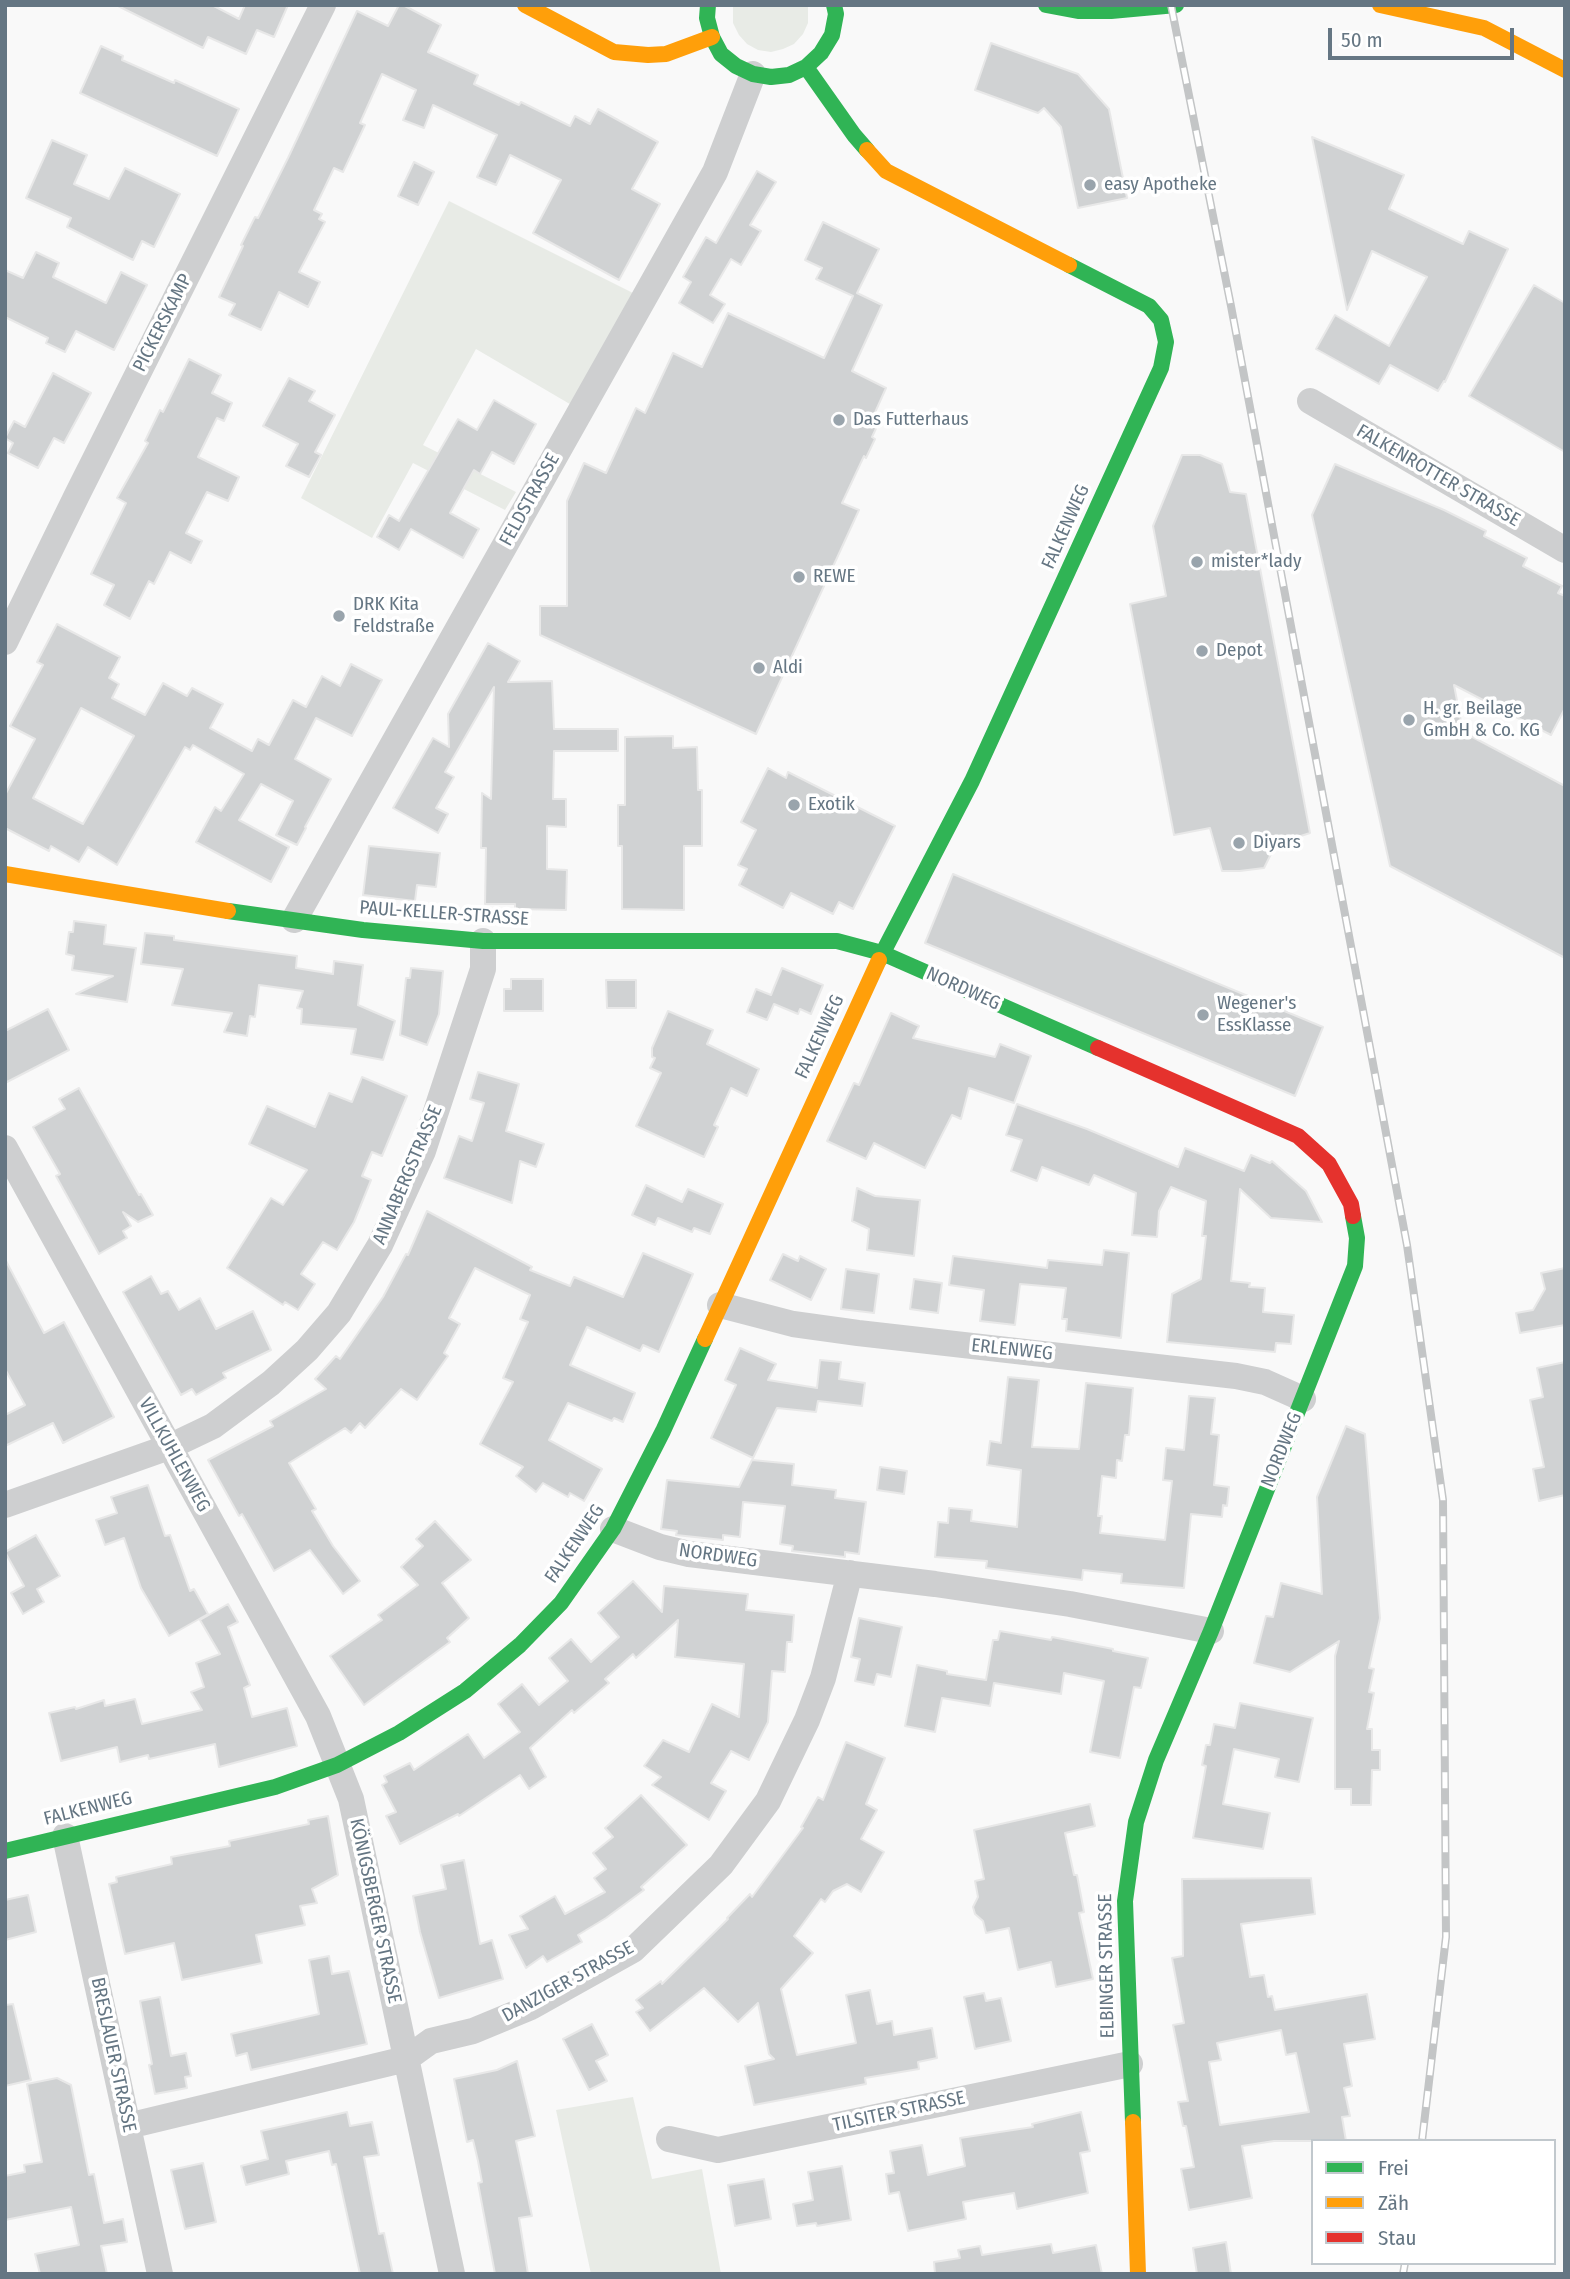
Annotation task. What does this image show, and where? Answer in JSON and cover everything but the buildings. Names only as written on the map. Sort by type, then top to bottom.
[{"type":"main road","points":[[525,5],[614,51],[666,54],[712,37]]},
{"type":"main road","points":[[708,5],[707,18],[712,37],[722,54],[736,66],[753,74],[771,77],[789,75],[806,67],[821,53],[832,35],[835,10],[852,5]]},
{"type":"main road","points":[[1046,5],[1078,11],[1111,12],[1176,5]]},
{"type":"main road","points":[[1380,5],[1484,28],[1565,70]]},
{"type":"main road","name":"FALKENWEG","points":[[5,1852],[275,1787],[337,1765],[399,1733],[465,1691],[520,1645],[561,1603],[613,1529],[663,1431],[882,953],[959,807],[1161,368],[1166,342],[1161,320],[1149,306],[886,171],[854,135],[806,67]]},
{"type":"main road","name":"PAUL-KELLER-STRASSE","points":[[5,874],[363,930],[483,941],[837,941],[882,953]]},
{"type":"main road","name":"NORDWEG","points":[[882,953],[1298,1136],[1329,1164],[1351,1204],[1357,1238],[1355,1266],[1211,1631]]},
{"type":"main road","name":"ELBINGER STRASSE","points":[[1138,2274],[1125,1901],[1136,1822],[1156,1760],[1211,1631]]},
{"type":"street","name":"PICKERSKAMP","points":[[5,642],[323,5]]},
{"type":"street","name":"FELDSTRASSE","points":[[294,920],[715,172],[753,74]]},
{"type":"street","name":"FALKENROTTER STRASSE","points":[[1310,401],[1565,551]]},
{"type":"street","name":"ANNABERGSTRASSE","points":[[5,1505],[169,1447],[213,1426],[271,1383],[307,1350],[339,1313],[380,1245],[423,1151],[483,969],[483,941]]},
{"type":"street","name":"VILLKUHLENWEG","points":[[5,1148],[318,1716],[337,1765]]},
{"type":"street","name":"ERLENWEG","points":[[720,1305],[793,1324],[858,1333],[1236,1376],[1265,1382],[1303,1399]]},
{"type":"street","name":"NORDWEG","points":[[613,1529],[660,1547],[689,1554],[850,1573],[1070,1604],[1211,1631]]},
{"type":"street","name":"DANZIGER STRASSE","points":[[406,2059],[431,2041],[473,2031],[531,2007],[633,1950],[722,1865],[768,1801],[807,1720],[823,1678],[850,1573]]},
{"type":"street","name":"KÖNIGSBERGER STRASSE","points":[[337,1765],[351,1798],[452,2274]]},
{"type":"street","name":"BRESLAUER STRASSE","points":[[65,1836],[160,2274]]},
{"type":"street","points":[[128,2126],[406,2059]]},
{"type":"street","name":"TILSITER STRASSE","points":[[669,2139],[718,2150],[1130,2064]]},
{"type":"shaded area","points":[[733,5],[808,5],[808,23],[794,44],[771,52],[758,50],[747,44],[739,35],[733,23]]},
{"type":"shaded area","points":[[449,201],[643,298],[580,410],[476,349],[423,445],[516,492],[505,510],[413,463],[372,538],[301,498]]},
{"type":"shaded area","points":[[633,2097],[652,2179],[702,2169],[721,2274],[591,2274],[556,2110]]},
{"type":"railway","points":[[1171,5],[1231,306],[1407,1245],[1443,1500],[1446,1937],[1422,2139]]},
{"type":"railway","points":[[1403,2274],[1405,2265]]},
{"type":"traffic: fast","points":[[708,5],[707,18],[712,37],[721,54],[736,66],[753,74],[771,77],[789,75],[806,67],[821,53],[832,35],[836,14],[834,5]]},
{"type":"traffic: fast","points":[[1046,5],[1078,11],[1176,5]]},
{"type":"traffic: fast","points":[[806,67],[867,150]]},
{"type":"traffic: fast","points":[[879,960],[972,781],[1161,368],[1166,342],[1161,320],[1149,306],[1069,265]]},
{"type":"traffic: fast","points":[[228,911],[363,930],[483,941],[837,941],[882,953],[1098,1048]]},
{"type":"traffic: fast","points":[[1133,2122],[1125,1901],[1136,1822],[1156,1760],[1211,1631],[1355,1266],[1357,1238],[1353,1216]]},
{"type":"traffic: fast","points":[[5,1851],[275,1787],[337,1765],[399,1733],[465,1691],[520,1645],[561,1603],[613,1529],[663,1431],[705,1339]]},
{"type":"traffic: slow","points":[[525,5],[614,52],[666,54],[712,37]]},
{"type":"traffic: slow","points":[[1380,5],[1484,28],[1565,70]]},
{"type":"traffic: slow","points":[[867,150],[886,171],[1069,265]]},
{"type":"traffic: slow","points":[[5,874],[228,911]]},
{"type":"traffic: slow","points":[[705,1339],[879,960]]},
{"type":"traffic: slow","points":[[1133,2122],[1138,2274]]},
{"type":"traffic: jam","points":[[1098,1048],[1298,1136],[1329,1164],[1351,1204],[1353,1216]]},
{"type":"place","name":"easy Apotheke","points":[[1090,185]]},
{"type":"place","name":"Das Futterhaus","points":[[839,420]]},
{"type":"place","name":"mister*lady","points":[[1197,562]]},
{"type":"place","name":"REWE","points":[[799,577]]},
{"type":"place","name":"DRK Kita Feldstraße","points":[[339,616]]},
{"type":"place","name":"Depot","points":[[1202,651]]},
{"type":"place","name":"Aldi","points":[[759,668]]},
{"type":"place","name":"H. gr. Beilage GmbH & Co. KG","points":[[1409,720]]},
{"type":"place","name":"Exotik","points":[[794,805]]},
{"type":"place","name":"Diyars","points":[[1239,843]]},
{"type":"place","name":"Wegener's EssKlasse","points":[[1203,1015]]}]
